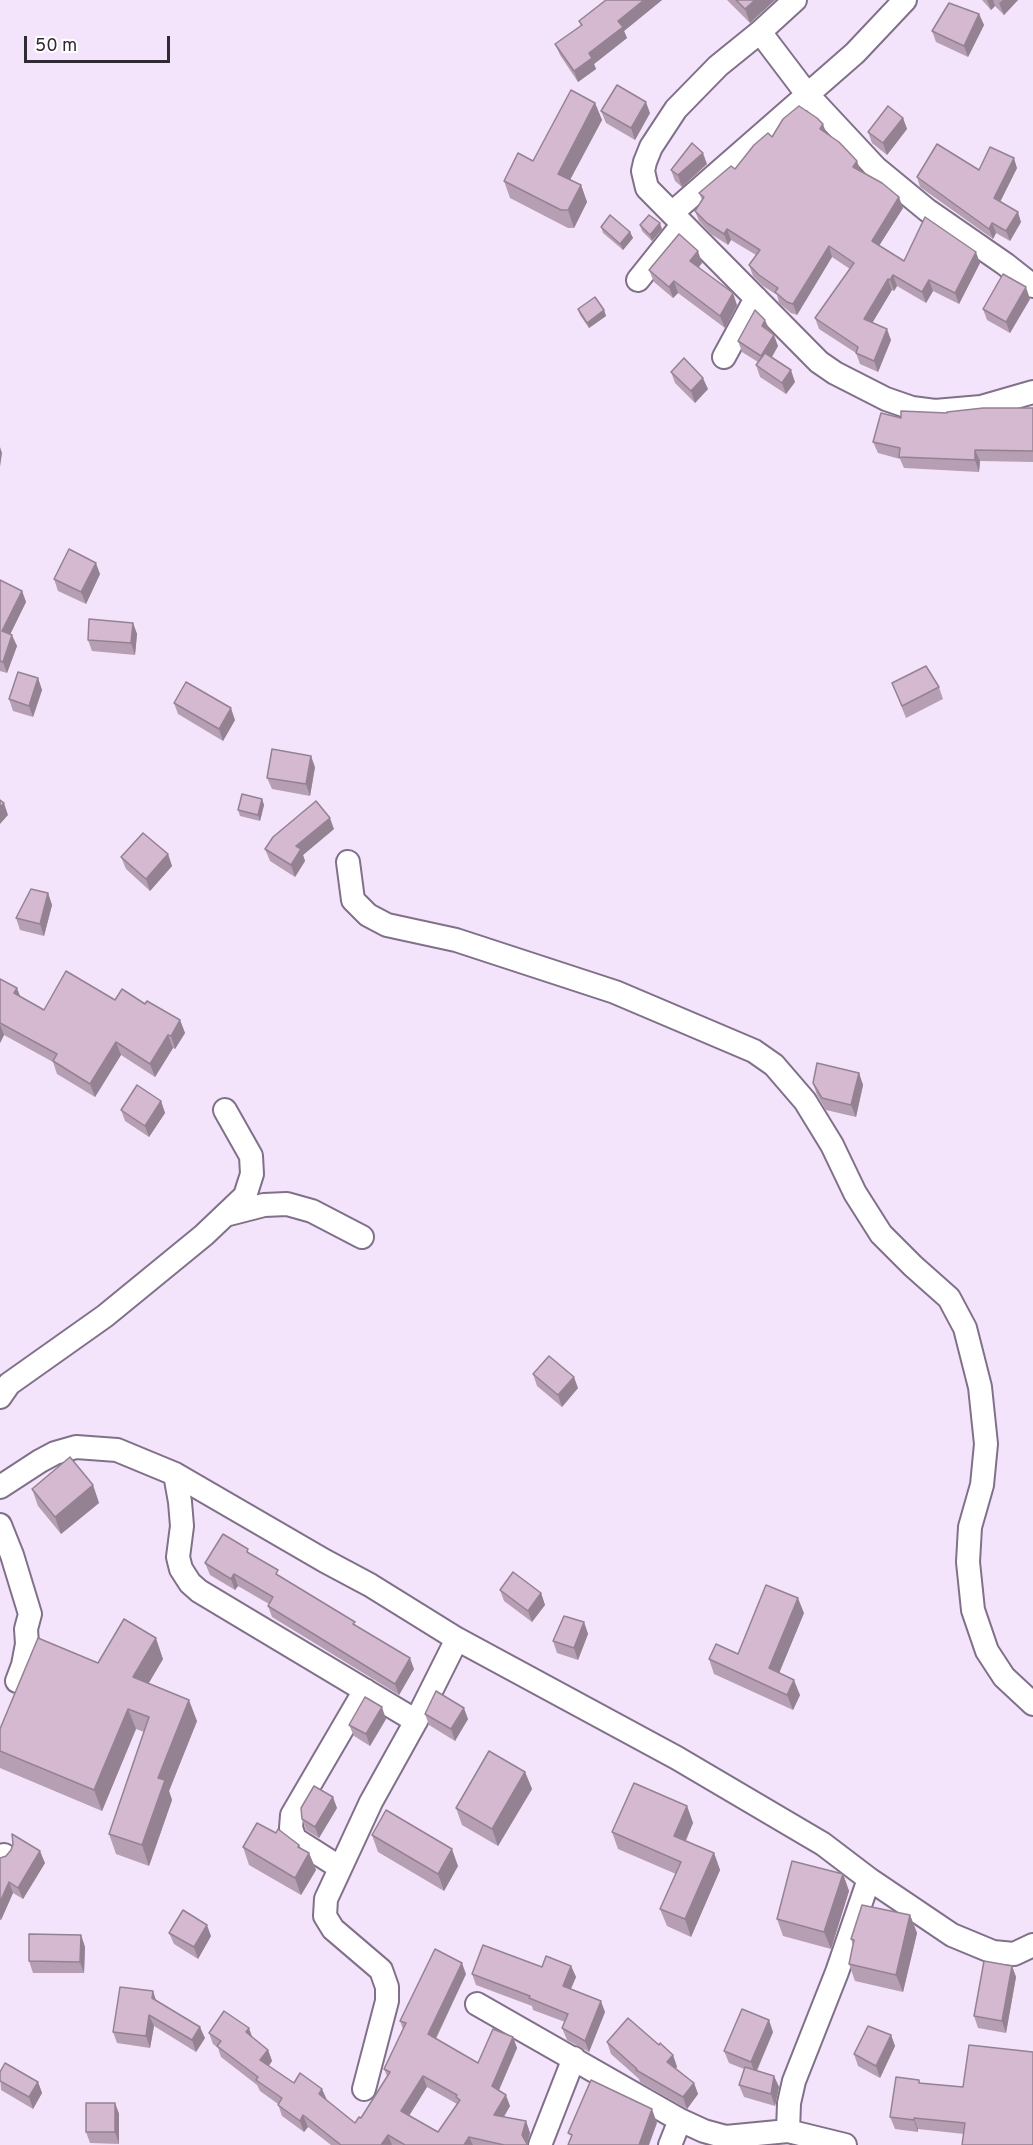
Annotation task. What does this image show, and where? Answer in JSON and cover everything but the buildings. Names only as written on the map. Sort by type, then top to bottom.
[{"type":"street","points":[[795,0],[718,66],[676,109],[651,147],[643,171],[647,188],[819,363],[835,373],[886,399],[912,408],[935,411],[981,407],[1033,392]]},
{"type":"street","points":[[638,280],[677,219],[807,94],[855,53],[905,0]]},
{"type":"street","points":[[760,32],[807,94],[876,168],[901,190],[1033,286]]},
{"type":"street","points":[[724,357],[756,298]]},
{"type":"street","points":[[348,862],[353,900],[368,915],[387,926],[456,940],[525,962],[615,993],[754,1051],[774,1065],[805,1101],[881,1234],[949,1298],[965,1328],[980,1387],[986,1443],[982,1485],[970,1527],[968,1562],[973,1610],[987,1651],[1004,1677],[1033,1704]]},
{"type":"street","points":[[0,1397],[9,1384],[105,1316],[229,1214],[245,1196],[252,1174],[251,1156],[225,1110]]},
{"type":"street","points":[[229,1214],[264,1205],[287,1204],[312,1211],[362,1237]]},
{"type":"street","points":[[0,1487],[40,1461],[76,1447],[117,1450],[175,1474],[370,1585],[457,1638],[677,1758],[823,1844],[869,1879],[952,1935],[993,1952],[1014,1954],[1033,1945]]},
{"type":"street","points":[[175,1474],[182,1526],[178,1557],[181,1569],[190,1583],[199,1591],[416,1720]]},
{"type":"street","points":[[0,1525],[30,1614],[26,1629],[27,1644],[23,1665],[17,1681]]},
{"type":"street","points":[[0,1568],[16,1617],[26,1629]]},
{"type":"street","points":[[364,2089],[387,2001],[387,1987],[381,1970],[333,1929],[325,1916],[326,1899],[371,1802],[457,1638]]},
{"type":"street","points":[[339,1867],[295,1839],[291,1828],[292,1815],[365,1690]]},
{"type":"street","points":[[788,2131],[789,2103],[794,2081],[837,1972],[869,1879]]},
{"type":"street","points":[[477,2004],[680,2120],[726,2141],[788,2131],[845,2145]]},
{"type":"street","points":[[540,2145],[574,2058]]},
{"type":"street","points":[[670,2145],[680,2120]]}]
